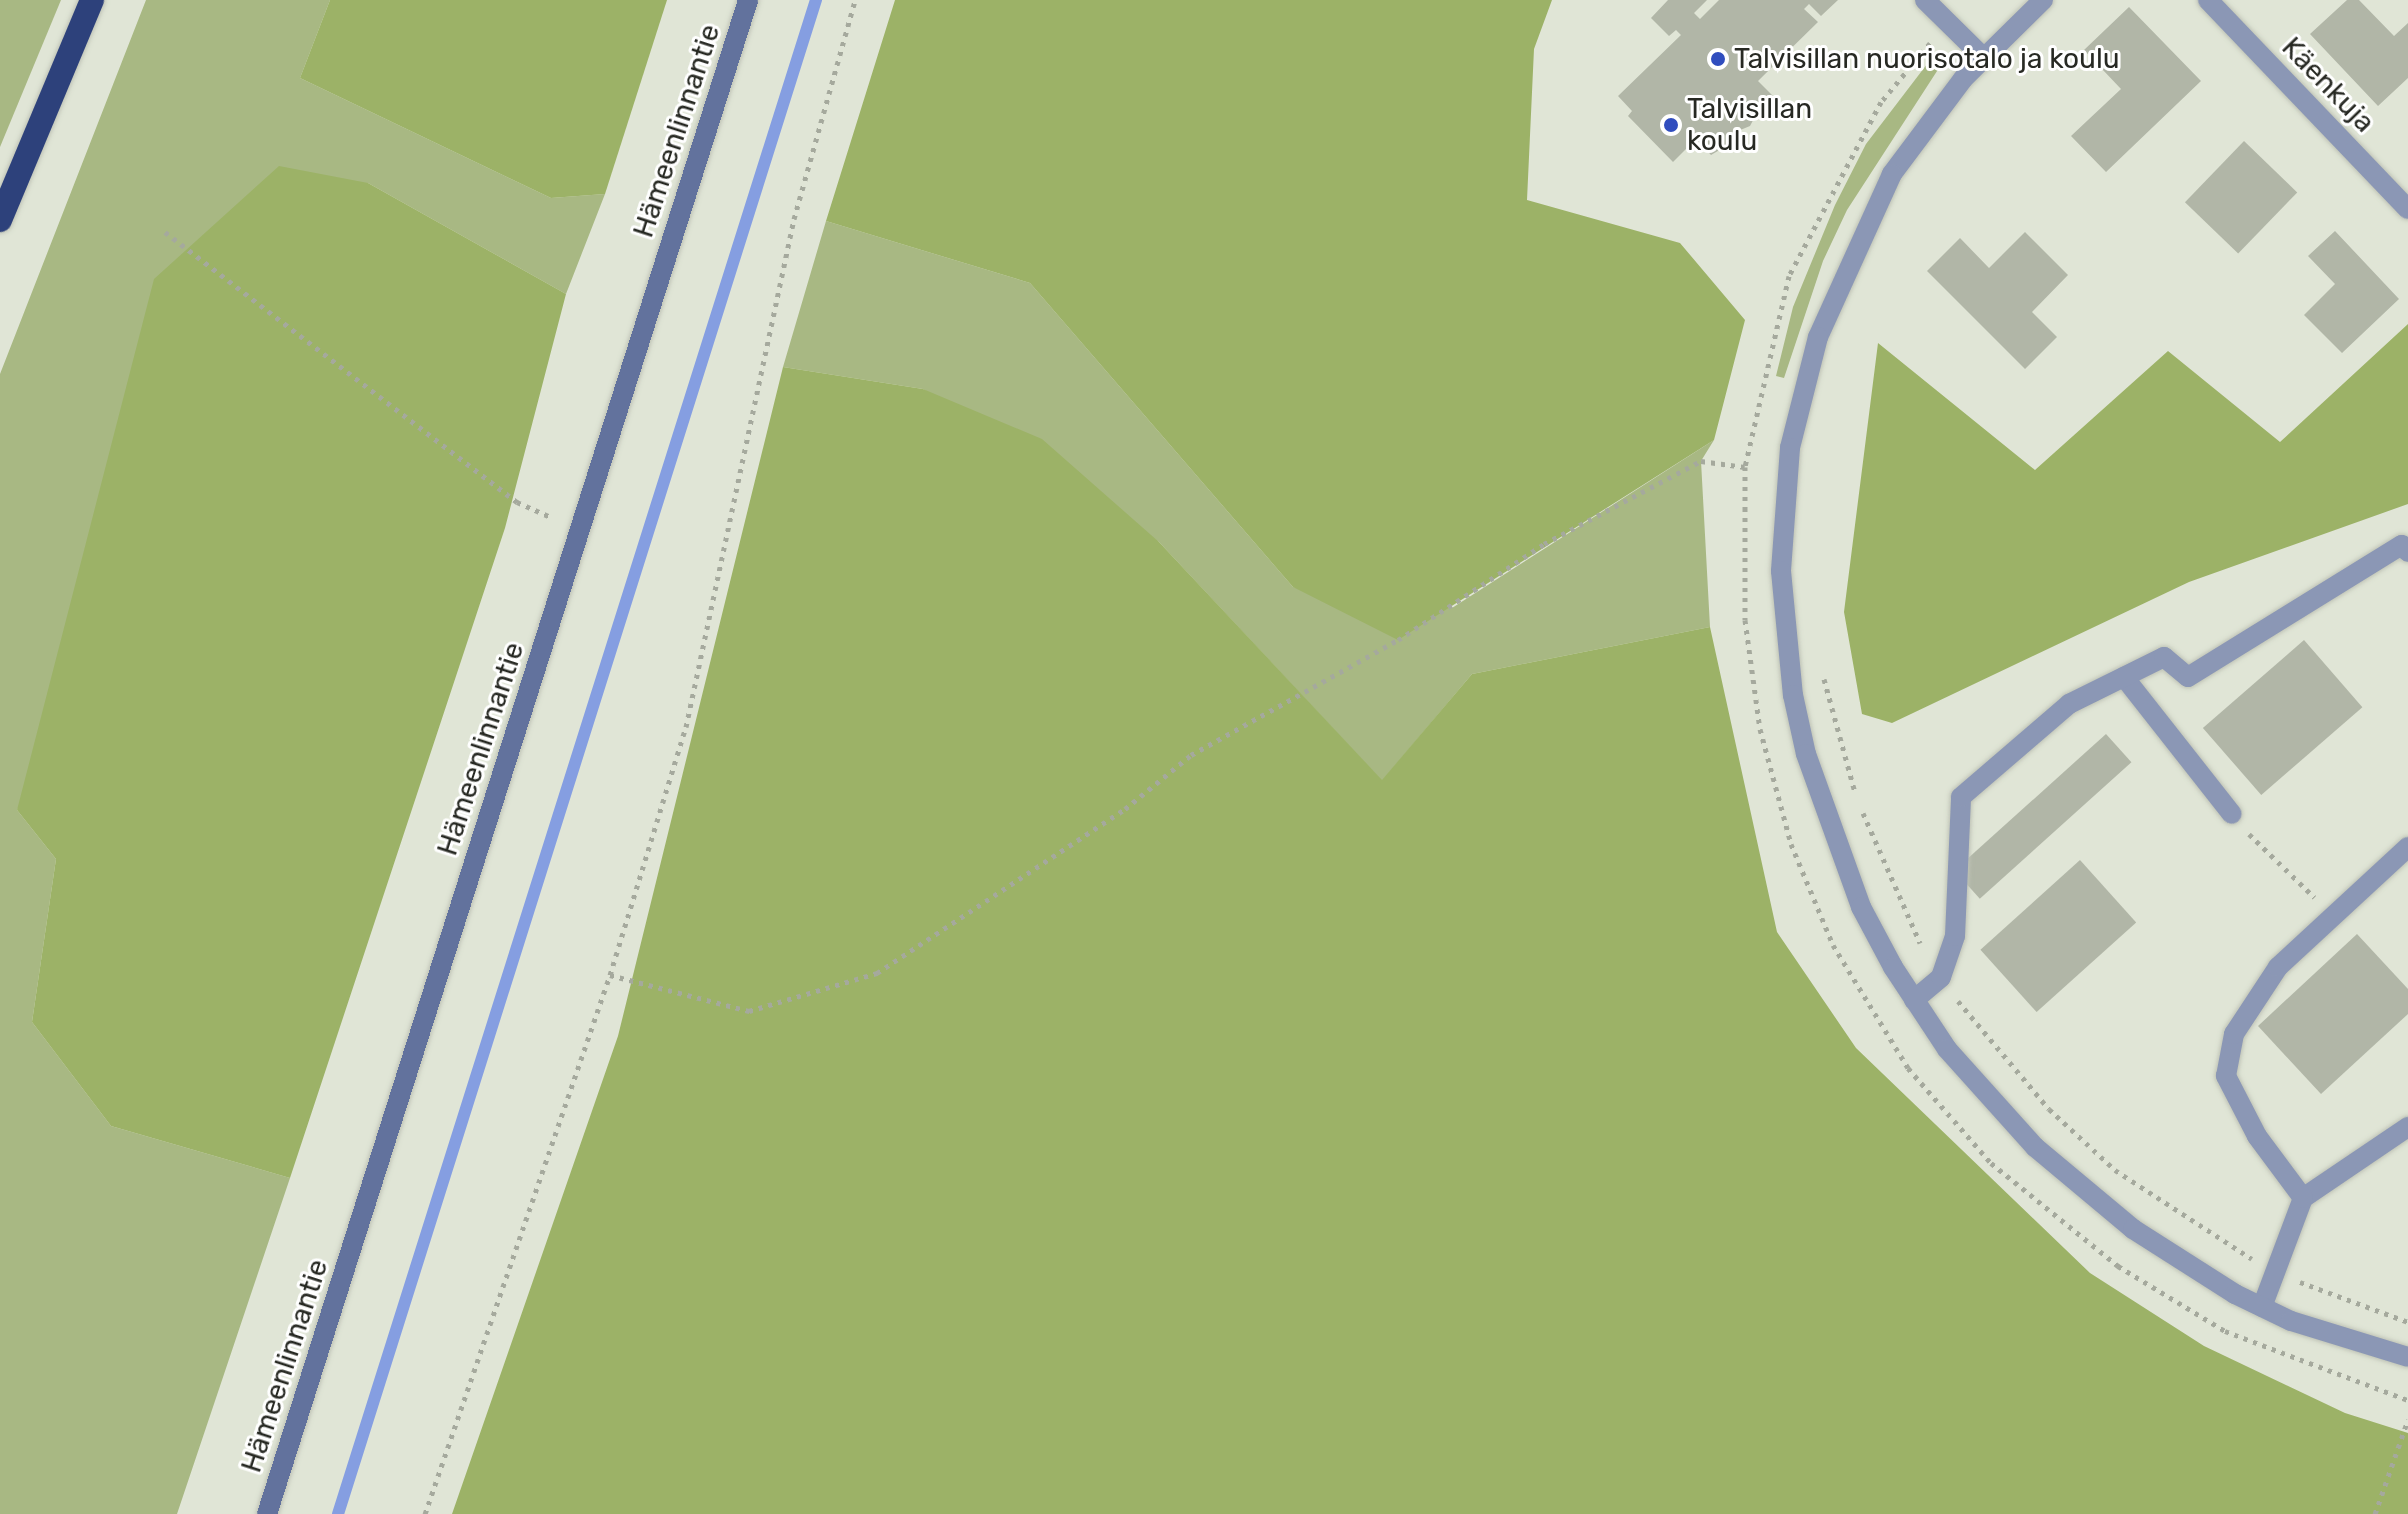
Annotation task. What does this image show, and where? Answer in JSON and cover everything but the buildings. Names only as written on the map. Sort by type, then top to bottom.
[{"type":"highway","points":[[0,220],[92,0]]},
{"type":"main road","name":"Hämeenlinnantie","points":[[267,1514],[748,0]]},
{"type":"street","points":[[1925,0],[1983,57]]},
{"type":"street","points":[[2043,0],[1983,57],[1892,174],[1851,253],[1802,394],[1784,503],[1784,631],[1806,754],[1861,907],[1914,1000],[2000,1111],[2072,1182],[2133,1229],[2262,1307],[2349,1342],[2408,1357]]},
{"type":"street","name":"Käenkuja","points":[[2208,0],[2408,209]]},
{"type":"street","points":[[1914,1000],[1941,977],[1955,936],[1961,797],[2069,704],[2164,657],[2188,677],[2402,545],[2408,552]]},
{"type":"street","points":[[2124,677],[2232,814]]},
{"type":"street","points":[[2303,1198],[2257,1136],[2226,1076],[2234,1034],[2278,967],[2408,847]]},
{"type":"street","points":[[2262,1307],[2303,1198],[2408,1127]]},
{"type":"path","points":[[425,1514],[610,975],[686,727],[794,219],[855,0]]},
{"type":"path","points":[[1949,24],[1881,102],[1789,276],[1745,467],[1745,620],[1760,729],[1783,816],[1833,945],[1908,1068],[1991,1163],[2118,1266],[2225,1331],[2408,1400]]},
{"type":"path","points":[[165,232],[517,502],[580,529]]},
{"type":"path","points":[[610,975],[749,1011],[877,973],[1125,809],[1191,755],[1398,640],[1544,544],[1701,461],[1745,467]]},
{"type":"path","points":[[1823,673],[1856,797],[1887,875],[1941,977],[2039,1098],[2115,1170],[2198,1229],[2275,1271],[2408,1322]]},
{"type":"path","points":[[2273,861],[2306,890]]},
{"type":"path","points":[[2375,1514],[2408,1420]]},
{"type":"green space","points":[[0,0],[61,0],[0,147]]},
{"type":"green space","points":[[146,0],[330,0],[300,78],[551,198],[605,194],[566,294],[368,183],[17,810],[56,859],[32,1022],[111,1126],[290,1178],[177,1514],[0,1514],[0,374]]},
{"type":"green space","points":[[330,0],[667,0],[605,194],[551,198],[300,78]]},
{"type":"green space","points":[[895,0],[1552,0],[1534,49],[1527,200],[1680,243],[1745,320],[1714,440],[1398,640],[1293,587],[1030,283],[826,221]]},
{"type":"green space","points":[[1937,51],[1939,68],[1847,210],[1823,261],[1784,378],[1776,376],[1793,307],[1835,205],[1866,144]]},
{"type":"green space","points":[[279,166],[368,183],[566,294],[505,528],[290,1178],[111,1126],[32,1022],[56,859],[17,810],[154,279]]},
{"type":"green space","points":[[826,221],[1030,283],[1293,587],[1452,608],[1714,440],[1701,461],[1710,627],[1472,674],[1382,781],[1159,542],[923,389],[783,367]]},
{"type":"green space","points":[[2408,324],[2408,504],[2189,582],[1892,723],[1862,714],[1844,612],[1878,343],[2035,470],[2168,351],[2280,442]]},
{"type":"green space","points":[[783,367],[923,389],[1042,439],[1159,542],[1382,780],[1472,674],[1710,627],[1777,932],[1856,1048],[2090,1273],[2204,1346],[2345,1413],[2408,1433],[2408,1514],[452,1514],[618,1036]]},
{"type":"waterway","points":[[338,1514],[816,0]]},
{"type":"place","name":"Talvisillan nuorisotalo ja koulu","points":[[1718,59]]},
{"type":"place","name":"Talvisillan koulu","points":[[1671,125]]}]
